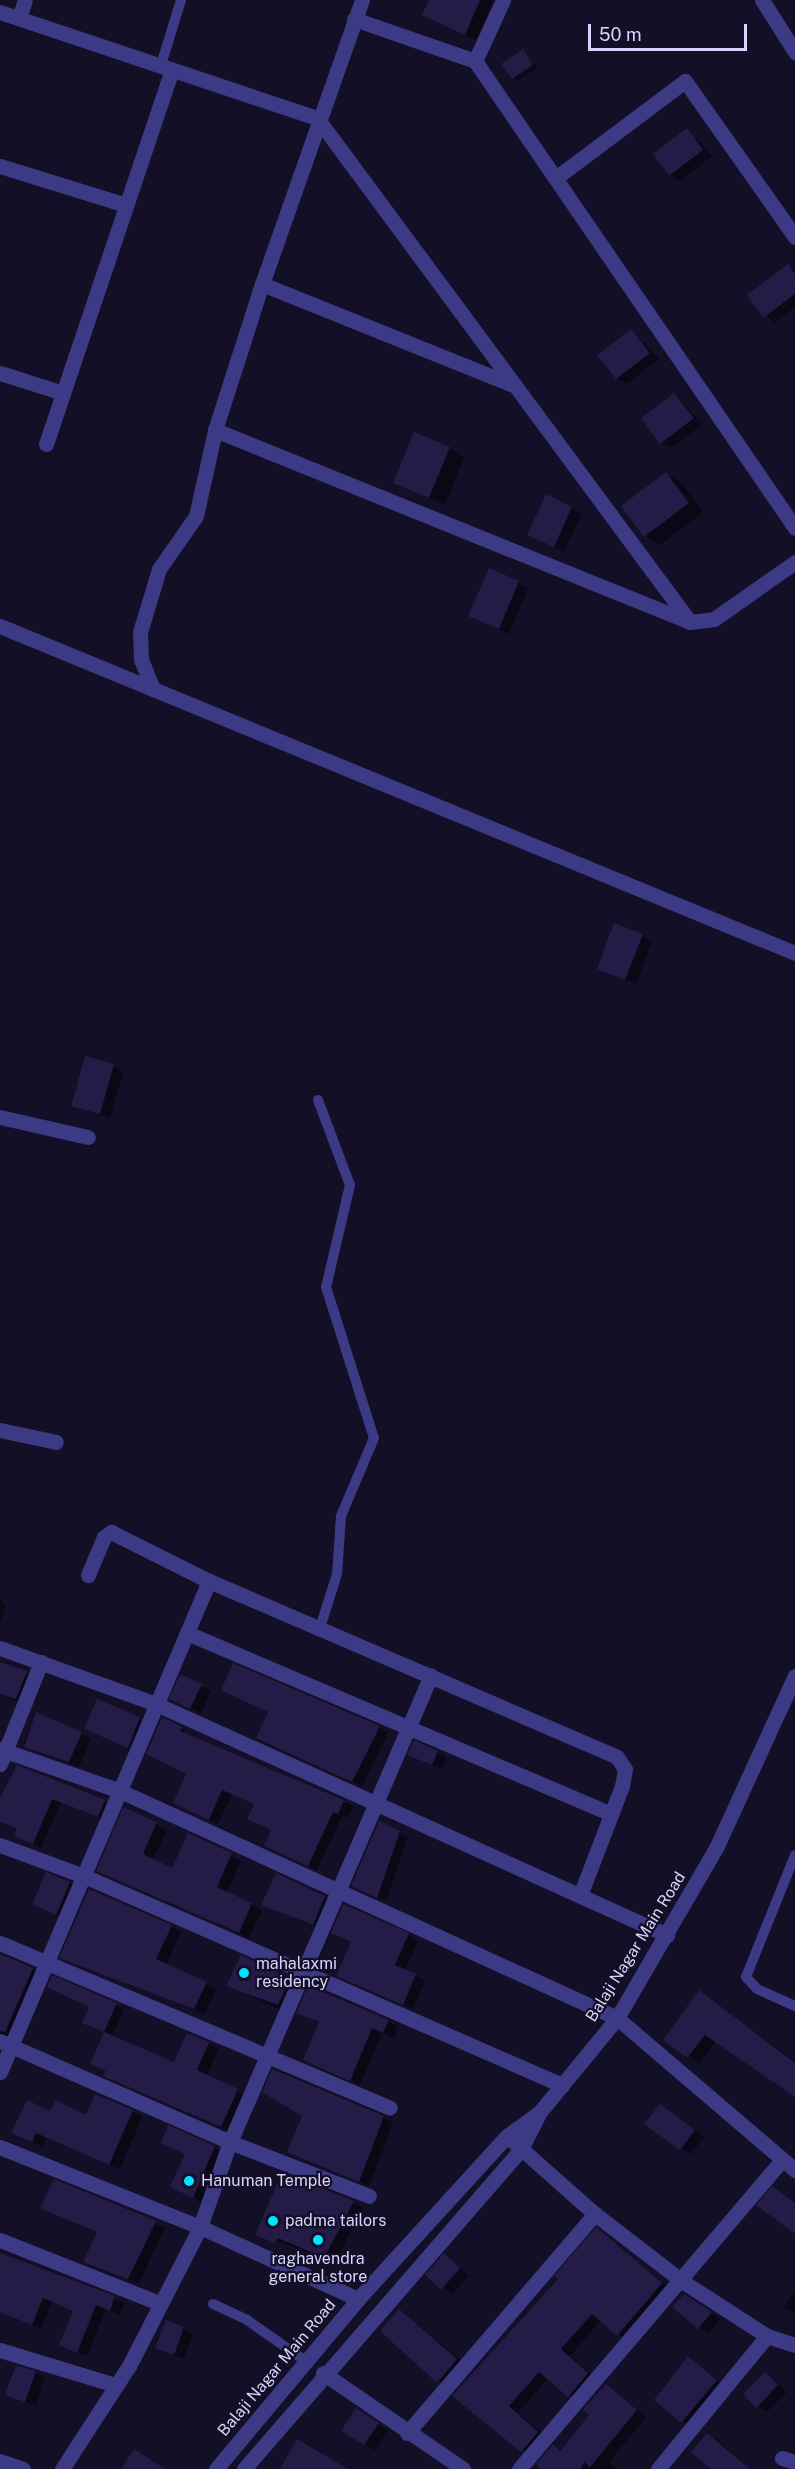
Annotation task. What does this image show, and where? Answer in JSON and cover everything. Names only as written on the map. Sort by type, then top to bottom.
[{"type":"street","points":[[19,18],[25,0]]},
{"type":"street","points":[[153,689],[141,659],[140,632],[159,568],[196,516],[215,430],[261,284],[317,118],[362,0]]},
{"type":"street","points":[[475,61],[503,0]]},
{"type":"street","points":[[762,0],[793,46]]},
{"type":"street","points":[[0,12],[165,70],[317,118],[690,622]]},
{"type":"street","points":[[354,18],[475,61],[557,177],[795,528]]},
{"type":"street","points":[[46,444],[126,205],[165,70]]},
{"type":"street","points":[[557,177],[685,81],[795,237]]},
{"type":"street","points":[[0,166],[126,205]]},
{"type":"street","points":[[261,284],[512,384]]},
{"type":"street","points":[[0,373],[63,393]]},
{"type":"street","points":[[215,430],[690,622],[714,620],[795,562]]},
{"type":"street","points":[[0,626],[795,953]]},
{"type":"street","points":[[0,1117],[88,1137]]},
{"type":"street","points":[[0,1430],[56,1442]]},
{"type":"street","points":[[88,1575],[104,1537],[111,1532],[209,1581],[617,1757],[625,1769],[611,1814],[581,1893]]},
{"type":"street","points":[[0,2072],[6,2043],[84,1876],[118,1790],[209,1581]]},
{"type":"street","points":[[187,1633],[611,1814]]},
{"type":"street","points":[[0,1648],[156,1704],[374,1805],[581,1893],[667,1935]]},
{"type":"street","points":[[41,1662],[2,1755],[118,1790],[338,1893],[617,2018],[795,2170]]},
{"type":"street","points":[[62,2469],[115,2385],[200,2227],[230,2142],[431,1675]]},
{"type":"street","name":"Balaji Nagar Main Road","points":[[216,2469],[357,2299],[507,2136],[539,2113],[617,2018],[717,1846],[790,1698],[795,1676]]},
{"type":"street","points":[[0,1845],[84,1876],[561,2085]]},
{"type":"street","points":[[0,1943],[45,1960],[390,2108]]},
{"type":"street","points":[[6,2043],[230,2142],[369,2196]]},
{"type":"street","points":[[244,2469],[323,2373],[521,2149],[539,2113]]},
{"type":"street","points":[[507,2136],[595,2214],[682,2281],[767,2336],[795,2345]]},
{"type":"street","points":[[0,2147],[200,2227],[357,2299]]},
{"type":"street","points":[[519,2469],[682,2281],[783,2160]]},
{"type":"street","points":[[407,2433],[595,2214]]},
{"type":"street","points":[[0,2240],[159,2303]]},
{"type":"street","points":[[658,2469],[767,2336]]},
{"type":"street","points":[[0,2350],[115,2385]]},
{"type":"street","points":[[323,2373],[407,2433],[463,2469]]},
{"type":"street","points":[[0,2461],[23,2469]]},
{"type":"lane","points":[[165,70],[181,0]]},
{"type":"lane","points":[[318,1100],[350,1185],[326,1287],[374,1438],[341,1516],[338,1574],[320,1628]]},
{"type":"lane","points":[[795,1855],[746,1977],[757,1989],[795,2006]]},
{"type":"lane","points":[[213,2304],[247,2320],[307,2362]]},
{"type":"building","points":[[429,0],[480,0],[465,35],[422,15]]},
{"type":"building","points":[[523,49],[533,65],[512,79],[501,64]]},
{"type":"building","points":[[687,128],[703,150],[669,176],[653,154]]},
{"type":"building","points":[[788,264],[795,274],[795,294],[763,318],[747,295]]},
{"type":"building","points":[[631,329],[650,353],[616,379],[597,355]]},
{"type":"building","points":[[674,393],[694,418],[660,444],[641,418]]},
{"type":"building","points":[[414,432],[450,447],[429,498],[393,483]]},
{"type":"building","points":[[666,472],[689,503],[644,537],[621,506]]},
{"type":"building","points":[[546,494],[572,507],[554,547],[527,535]]},
{"type":"building","points":[[489,568],[519,581],[499,629],[468,616]]},
{"type":"building","points":[[614,923],[643,934],[625,980],[597,969]]},
{"type":"building","points":[[85,1056],[114,1064],[100,1114],[71,1106]]},
{"type":"building","points":[[0,1662],[27,1671],[16,1699],[0,1694]]},
{"type":"building","points":[[233,1663],[380,1726],[352,1782],[256,1738],[268,1712],[221,1690]]},
{"type":"building","points":[[180,1674],[202,1684],[190,1709],[169,1699]]},
{"type":"building","points":[[97,1699],[140,1717],[128,1748],[84,1729]]},
{"type":"building","points":[[36,1712],[82,1732],[69,1762],[24,1747]]},
{"type":"building","points":[[162,1717],[182,1727],[180,1731],[344,1800],[338,1814],[333,1812],[308,1866],[264,1846],[271,1830],[247,1819],[254,1804],[222,1790],[209,1820],[173,1803],[186,1774],[146,1754]]},
{"type":"building","points":[[414,1740],[438,1751],[432,1765],[407,1755]]},
{"type":"building","points":[[17,1765],[105,1800],[98,1817],[52,1799],[33,1844],[14,1836],[17,1829],[0,1822],[0,1798]]},
{"type":"building","points":[[123,1807],[157,1822],[143,1854],[172,1868],[188,1833],[232,1853],[217,1887],[252,1903],[239,1933],[96,1871]]},
{"type":"building","points":[[379,1821],[400,1831],[377,1898],[351,1886]]},
{"type":"building","points":[[46,1872],[70,1882],[56,1915],[32,1904]]},
{"type":"building","points":[[276,1873],[325,1896],[313,1925],[261,1905]]},
{"type":"building","points":[[89,1889],[172,1925],[156,1959],[207,1982],[194,2009],[59,1958]]},
{"type":"building","points":[[343,1904],[409,1933],[395,1965],[416,1974],[403,2005],[336,1976],[351,1942],[331,1933]]},
{"type":"building","points":[[0,1954],[33,1968],[5,2032],[0,2031]]},
{"type":"building","points":[[241,1955],[290,1978],[278,2005],[226,1986]]},
{"type":"building","points":[[52,1975],[117,2003],[104,2032],[82,2023],[89,2007],[47,1987]]},
{"type":"building","points":[[308,1986],[389,2020],[383,2033],[372,2028],[350,2081],[303,2060],[319,2022],[296,2013]]},
{"type":"building","points":[[699,1990],[795,2063],[795,2097],[705,2035],[687,2058],[663,2040]]},
{"type":"building","points":[[104,2032],[174,2062],[187,2033],[209,2042],[197,2070],[238,2089],[221,2127],[103,2076],[106,2071],[90,2064]]},
{"type":"building","points":[[272,2069],[384,2116],[359,2182],[287,2152],[302,2116],[262,2092]]},
{"type":"building","points":[[95,2094],[133,2110],[109,2165],[36,2133],[32,2142],[11,2133],[27,2100],[50,2111],[55,2100],[86,2115]]},
{"type":"building","points":[[660,2104],[695,2130],[680,2150],[644,2124]]},
{"type":"building","points":[[168,2125],[215,2146],[193,2198],[170,2187],[185,2154],[161,2143]]},
{"type":"building","points":[[282,2173],[354,2201],[324,2258],[278,2238],[275,2243],[255,2235]]},
{"type":"building","points":[[54,2179],[156,2221],[128,2279],[83,2262],[97,2232],[40,2208]]},
{"type":"building","points":[[772,2186],[795,2203],[795,2234],[756,2205]]},
{"type":"building","points":[[596,2227],[662,2283],[617,2336],[592,2314],[561,2349],[588,2373],[568,2397],[539,2372],[509,2406],[538,2432],[521,2452],[452,2396],[558,2279],[554,2276]]},
{"type":"building","points":[[0,2253],[115,2296],[110,2311],[96,2305],[77,2353],[59,2345],[73,2311],[43,2298],[32,2325],[0,2312]]},
{"type":"building","points":[[444,2253],[460,2268],[441,2290],[425,2275]]},
{"type":"building","points":[[684,2294],[712,2312],[698,2329],[672,2307]]},
{"type":"building","points":[[399,2309],[457,2359],[437,2383],[380,2331]]},
{"type":"building","points":[[166,2320],[184,2327],[174,2355],[155,2348]]},
{"type":"building","points":[[688,2356],[717,2380],[681,2423],[654,2400]]},
{"type":"building","points":[[16,2365],[36,2371],[25,2402],[5,2395]]},
{"type":"building","points":[[765,2372],[778,2385],[756,2408],[743,2394]]},
{"type":"building","points":[[606,2384],[637,2410],[590,2467],[584,2462],[581,2469],[541,2469],[536,2464],[553,2444],[560,2451],[589,2415],[583,2409]]},
{"type":"building","points":[[356,2408],[379,2423],[364,2445],[341,2431]]},
{"type":"building","points":[[707,2433],[750,2469],[711,2469],[691,2452]]},
{"type":"building","points":[[297,2439],[348,2469],[280,2469]]},
{"type":"building","points":[[134,2449],[165,2469],[121,2469]]},
{"type":"place","name":"mahalaxmi residency","points":[[244,1973]]},
{"type":"place","name":"Hanuman Temple","points":[[189,2181]]},
{"type":"place","name":"padma tailors","points":[[273,2221]]},
{"type":"place","name":"raghavendra general store","points":[[318,2240]]}]
